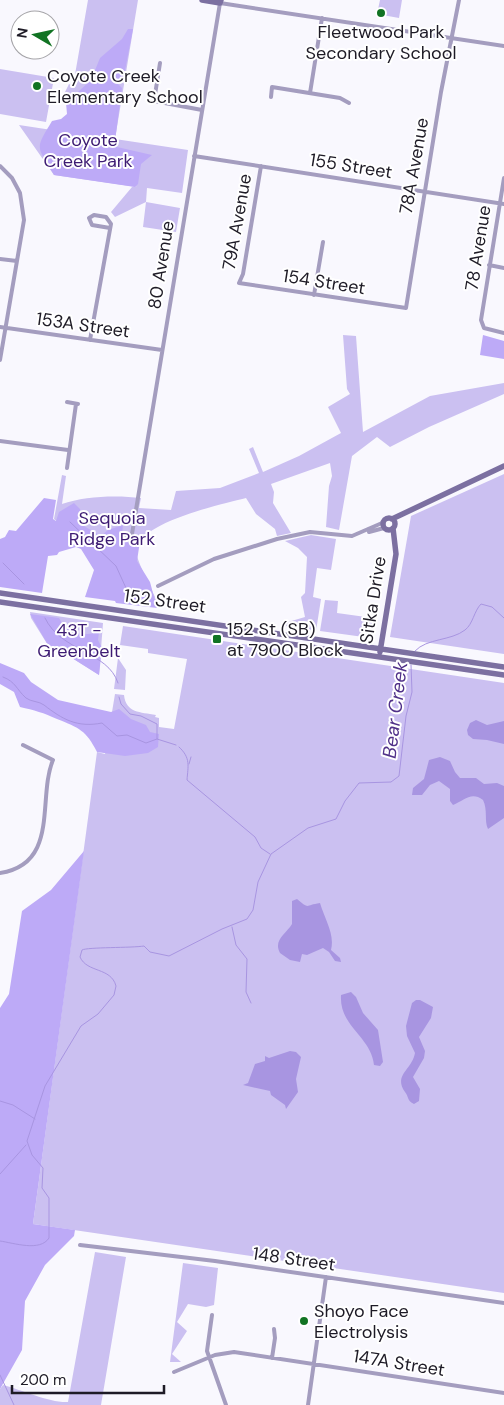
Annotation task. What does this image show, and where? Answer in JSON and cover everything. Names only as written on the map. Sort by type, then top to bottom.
[{"type":"main road","points":[[202,0],[220,1]]},
{"type":"main road","points":[[389,525],[412,511],[504,466]]},
{"type":"main road","name":"Sitka Drive","points":[[379,656],[396,548],[389,525]]},
{"type":"main road","name":"152 Street","points":[[0,593],[504,667]]},
{"type":"main road","name":"152 Street","points":[[0,602],[504,675]]},
{"type":"street","name":"78A Avenue","points":[[406,308],[423,191],[459,0]]},
{"type":"street","points":[[220,1],[504,46]]},
{"type":"street","name":"80 Avenue","points":[[132,534],[220,1]]},
{"type":"street","points":[[310,93],[322,18]]},
{"type":"street","points":[[160,63],[154,101],[202,110]]},
{"type":"street","points":[[270,97],[272,86],[340,98],[349,103]]},
{"type":"street","name":"155 Street","points":[[194,156],[502,203]]},
{"type":"street","points":[[0,166],[18,190],[23,208],[24,223],[0,360]]},
{"type":"street","name":"79A Avenue","points":[[239,283],[243,274],[261,166]]},
{"type":"street","name":"78 Avenue","points":[[504,178],[502,203],[489,264],[481,323],[486,329],[504,333]]},
{"type":"street","points":[[90,340],[110,228],[110,220],[106,217],[94,215],[89,218],[92,225],[110,228]]},
{"type":"street","points":[[314,295],[323,242]]},
{"type":"street","points":[[0,259],[17,261]]},
{"type":"street","points":[[489,264],[504,268]]},
{"type":"street","name":"154 Street","points":[[239,283],[406,308]]},
{"type":"street","name":"153A Street","points":[[0,327],[162,350]]},
{"type":"street","points":[[67,402],[77,404],[68,450],[67,468]]},
{"type":"street","points":[[0,440],[68,450]]},
{"type":"street","points":[[158,586],[205,563],[277,539],[310,532],[352,536],[389,525]]},
{"type":"street","points":[[0,872],[15,869],[28,860],[37,848],[42,834],[53,760],[23,745]]},
{"type":"street","name":"148 Street","points":[[80,1245],[326,1277],[504,1303]]},
{"type":"street","points":[[308,1405],[326,1277]]},
{"type":"street","points":[[212,1315],[207,1343],[208,1358],[226,1405]]},
{"type":"street","points":[[272,1358],[275,1338],[274,1329]]},
{"type":"street","name":"147A Street","points":[[174,1372],[208,1358],[234,1352],[504,1393]]},
{"type":"green space","name":"Coyote Creek Park","points":[[88,0],[138,0],[115,139],[188,150],[182,193],[147,188],[146,202],[115,217],[111,212],[132,187],[137,187],[54,175],[19,125],[65,132],[71,98],[64,94],[69,84],[73,86]]},
{"type":"green space","points":[[380,0],[402,0],[399,18],[377,14]]},
{"type":"green space","points":[[128,29],[133,29],[123,81],[118,84],[122,88],[115,141],[117,147],[152,155],[141,164],[138,184],[135,187],[54,175],[41,153],[40,143],[42,138],[52,121],[61,119],[67,114],[66,103],[91,80],[100,58],[122,39]]},
{"type":"green space","points":[[0,69],[54,78],[46,122],[0,114]]},
{"type":"green space","points":[[146,202],[180,208],[176,232],[143,227]]},
{"type":"green space","name":"Sequoia Ridge Park","points":[[343,335],[356,336],[363,432],[430,396],[504,383],[504,394],[429,427],[390,447],[377,437],[352,456],[339,530],[326,527],[329,486],[332,476],[330,463],[271,484],[274,492],[273,503],[291,533],[277,536],[275,529],[256,514],[246,498],[202,510],[166,523],[151,531],[140,541],[136,551],[142,570],[160,607],[115,601],[119,573],[54,519],[62,475],[66,476],[62,504],[90,498],[132,497],[141,498],[139,508],[171,510],[176,491],[220,488],[259,473],[249,449],[253,447],[263,472],[299,456],[341,433],[328,407],[350,394],[347,389]]},
{"type":"green space","points":[[483,335],[504,341],[504,359],[480,355]]},
{"type":"green space","points":[[504,474],[504,654],[390,637],[411,516]]},
{"type":"green space","points":[[44,498],[56,500],[53,519],[56,521],[59,512],[74,503],[80,509],[84,526],[101,536],[108,530],[123,525],[122,534],[124,541],[132,544],[140,541],[137,561],[150,582],[157,608],[85,597],[94,570],[81,549],[76,547],[59,552],[57,555],[48,556],[42,593],[0,587],[0,539],[5,537],[9,530],[16,531]]},
{"type":"green space","points":[[311,535],[336,539],[331,570],[317,568],[313,597],[321,599],[316,631],[293,625],[281,627],[288,622],[305,617],[301,597],[305,593],[307,557],[298,548],[285,541]]},
{"type":"green space","points":[[325,600],[338,601],[337,613],[373,618],[371,638],[320,631]]},
{"type":"green space","name":"43T - Greenbelt","points":[[30,612],[103,623],[99,675],[72,658],[51,650],[31,618]]},
{"type":"green space","name":"43T - Greenbelt","points":[[30,614],[59,618],[66,627],[76,632],[87,634],[99,632],[98,640],[102,648],[99,675],[72,658],[51,650]]},
{"type":"green space","points":[[123,626],[504,683],[504,1293],[33,1224],[97,752],[105,754],[115,694],[124,695],[125,701],[135,711],[156,715],[155,717],[159,718],[159,727],[174,729],[187,659],[148,653],[148,649],[120,645]]},
{"type":"green space","name":"43T - Greenbelt","points":[[118,658],[126,670],[125,690],[114,689]]},
{"type":"green space","points":[[0,663],[24,673],[31,682],[58,700],[111,712],[119,709],[131,719],[146,725],[150,732],[159,734],[158,747],[148,753],[125,756],[97,752],[85,734],[76,728],[43,713],[20,707],[14,692],[0,684]]},
{"type":"green space","points":[[84,851],[33,1224],[75,1230],[74,1236],[45,1265],[25,1301],[22,1350],[0,1389],[0,1008],[9,994],[22,911],[51,890]]},
{"type":"green space","points":[[95,1252],[126,1257],[101,1405],[0,1405],[0,1389],[3,1385],[45,1398],[68,1402]]},
{"type":"green space","points":[[183,1263],[218,1268],[214,1305],[206,1307],[188,1304],[177,1322],[187,1331],[172,1354],[181,1362],[170,1362]]},
{"type":"shaded area","points":[[476,720],[487,725],[504,721],[504,744],[473,739],[468,735],[467,730],[470,723]]},
{"type":"shaded area","points":[[440,757],[450,761],[460,778],[476,778],[484,784],[497,783],[504,786],[504,818],[488,829],[483,800],[475,796],[453,805],[450,801],[450,789],[439,781],[430,785],[422,795],[412,795],[413,788],[424,779],[429,760]]},
{"type":"shaded area","points":[[297,899],[306,906],[320,903],[331,933],[331,950],[340,958],[341,962],[335,961],[329,952],[323,948],[307,955],[302,954],[300,962],[290,960],[280,953],[278,944],[281,937],[292,924],[292,901]]},
{"type":"shaded area","points":[[351,992],[356,997],[363,1013],[378,1030],[383,1062],[380,1066],[374,1065],[372,1055],[367,1046],[345,1015],[341,995]]},
{"type":"shaded area","points":[[420,1000],[433,1007],[431,1018],[419,1037],[425,1051],[424,1058],[413,1077],[420,1089],[419,1101],[414,1104],[409,1100],[401,1081],[415,1053],[407,1036],[406,1026],[412,1003]]},
{"type":"shaded area","points":[[290,1051],[296,1052],[301,1057],[296,1079],[298,1092],[286,1109],[285,1105],[271,1095],[270,1091],[243,1085],[248,1083],[255,1064],[265,1061],[265,1056],[269,1058]]},
{"type":"waterway","points":[[70,522],[116,566],[126,588],[133,594]]},
{"type":"waterway","points":[[3,563],[24,584]]},
{"type":"waterway","name":"Bear Creek","points":[[415,651],[426,644],[459,634],[465,630],[481,604],[492,607],[504,618]]},
{"type":"waterway","points":[[45,618],[52,629],[62,638],[105,664],[113,672],[118,683]]},
{"type":"waterway","name":"Bear Creek","points":[[0,1241],[33,1246],[40,1245],[49,1238],[49,1198],[42,1188],[43,1168],[32,1155],[27,1141],[45,1086],[81,1026],[98,1014],[114,995],[116,986],[109,976],[83,962],[80,957],[82,950],[144,946],[150,952],[169,956],[222,929],[247,919],[253,910],[258,882],[271,854],[308,828],[336,819],[345,801],[359,783],[391,782],[399,776],[406,716],[412,692],[411,665]]},
{"type":"waterway","points":[[3,677],[13,683],[26,698],[42,704],[70,721],[85,724],[102,723],[117,736],[127,735],[146,743],[157,739]]},
{"type":"waterway","points":[[119,697],[121,704],[130,714],[141,716],[157,724],[157,739],[176,745]]},
{"type":"waterway","points":[[179,747],[187,759],[187,780],[255,837],[261,848],[270,854]]},
{"type":"waterway","points":[[189,764],[191,757]]},
{"type":"waterway","points":[[232,927],[236,945],[247,959],[246,992],[251,1003]]},
{"type":"waterway","points":[[0,1101],[13,1105],[35,1119]]},
{"type":"waterway","points":[[0,1174],[26,1145]]},
{"type":"waterway","name":"Bear Creek","points":[[0,1375],[14,1405]]},
{"type":"place","name":"Fleetwood Park Secondary School","points":[[381,13]]},
{"type":"place","name":"Coyote Creek Elementary School","points":[[37,86]]},
{"type":"place","name":"152 St (SB) at 7900 Block","points":[[217,639]]},
{"type":"place","name":"Shoyo Face Electrolysis","points":[[304,1321]]}]
